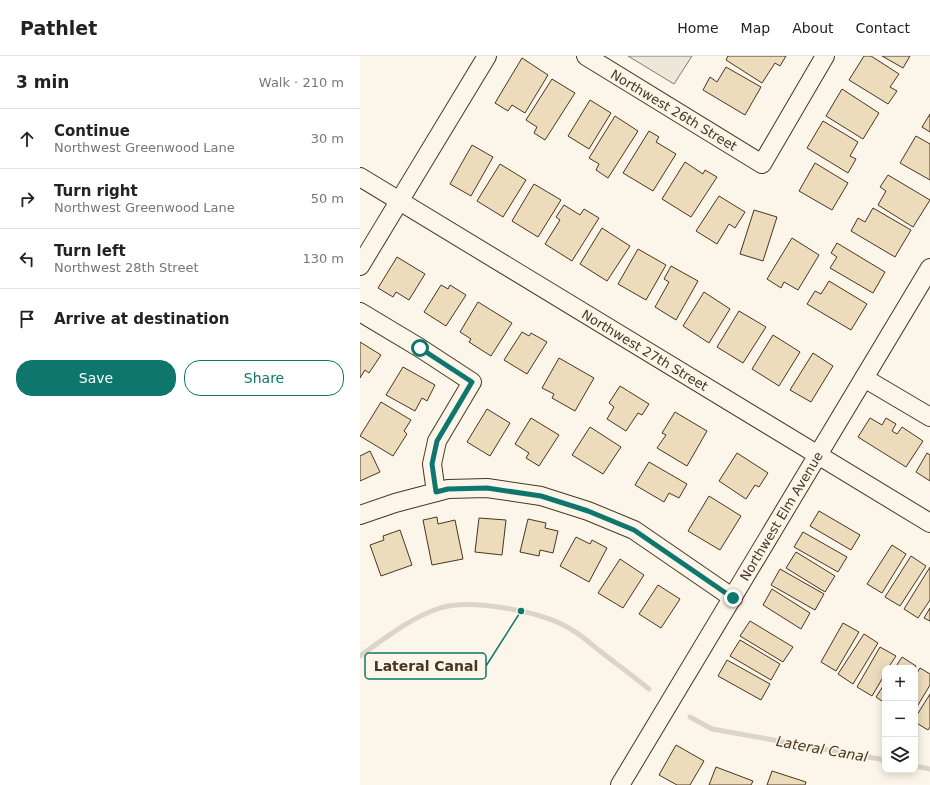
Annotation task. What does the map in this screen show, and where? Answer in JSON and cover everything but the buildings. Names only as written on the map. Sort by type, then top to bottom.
[{"type":"street","points":[[360,266],[487,56]]},
{"type":"street","name":"Northwest 26th Street","points":[[586,56],[762,164],[825,56]]},
{"type":"street","name":"Northwest 27th Street","points":[[360,177],[930,523]]},
{"type":"street","name":"Northwest Elm Avenue","points":[[620,785],[930,268]]},
{"type":"street","points":[[360,312],[420,348],[472,382],[437,441],[432,464],[436,492]]},
{"type":"street","points":[[864,378],[930,417]]},
{"type":"street","points":[[360,515],[395,503],[448,489],[487,488],[541,496],[588,511],[634,530],[733,598]]},
{"type":"shaded area","points":[[628,56],[692,56],[674,84]]},
{"type":"waterway","name":"Lateral Canal","points":[[360,656],[398,629],[418,617],[440,608],[454,605],[508,608],[527,612],[560,623],[582,636],[649,689]]},
{"type":"waterway","name":"Lateral Canal","points":[[690,717],[712,729],[882,759]]},
{"type":"waterway","name":"Lateral Canal","points":[[918,767],[930,769]]},
{"type":"place","name":"Lateral Canal","points":[[521,611]]},
{"type":"route","points":[[420,348],[472,382],[437,441],[432,464],[436,492],[448,489],[487,488],[541,496],[588,511],[634,530],[733,598]]}]
